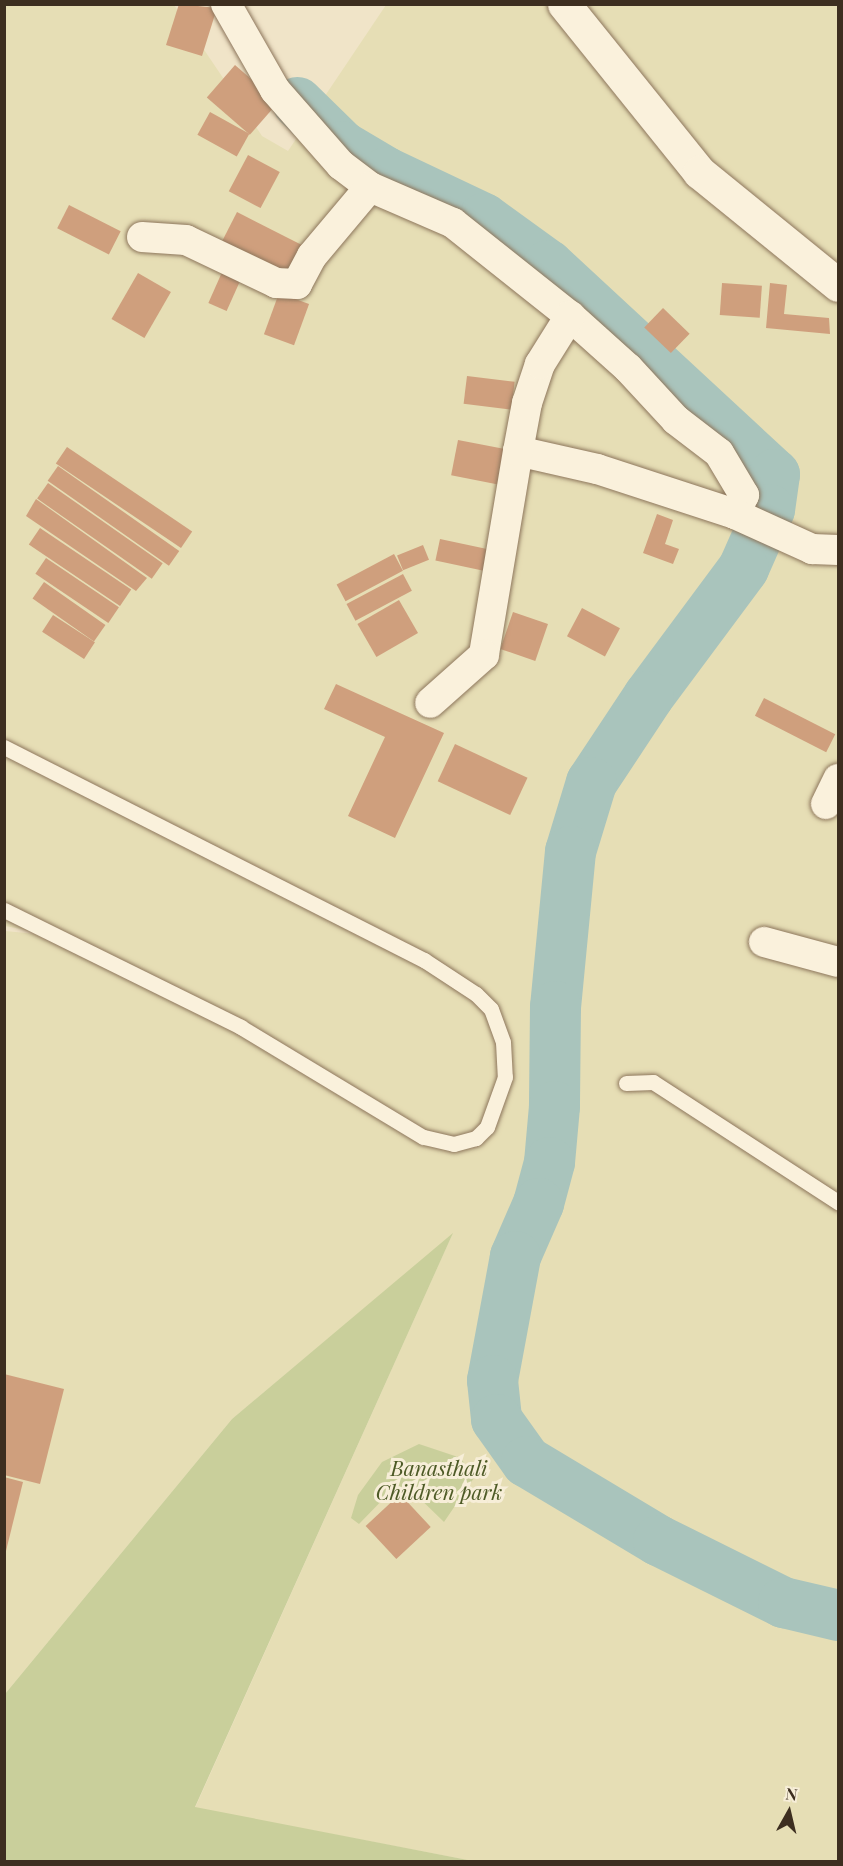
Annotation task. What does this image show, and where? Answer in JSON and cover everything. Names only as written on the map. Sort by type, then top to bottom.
[{"type":"street","points":[[226,4],[275,90],[311,135],[370,187],[453,224],[570,316],[628,368],[676,420],[719,453],[744,495],[735,514]]},
{"type":"street","points":[[564,4],[699,172],[838,285]]},
{"type":"street","points":[[142,237],[186,240],[276,283],[297,284],[312,256],[370,187]]},
{"type":"street","points":[[430,703],[484,655],[527,403],[540,364],[570,316]]},
{"type":"street","points":[[518,451],[597,469],[735,514],[812,549],[838,550]]},
{"type":"street","points":[[764,942],[838,962]]},
{"type":"lane","points":[[4,747],[453,976],[491,1009],[503,1042],[505,1077],[487,1127],[476,1138],[454,1144],[423,1137],[241,1027],[4,910]]},
{"type":"lane","points":[[626,1083],[653,1082],[838,1202]]},
{"type":"green space","points":[[5,5],[174,5],[262,136],[288,151],[386,5],[838,5],[838,1861],[473,1861],[195,1808],[452,1235],[232,1419],[5,1694],[5,931],[58,936],[5,926]]},
{"type":"green space","points":[[453,1233],[195,1807],[473,1861],[5,1861],[5,1694],[232,1419]]},
{"type":"green space","name":"Banasthali Children park","points":[[419,1444],[461,1458],[474,1478],[444,1522],[411,1490],[395,1487],[359,1524],[351,1518],[358,1495],[382,1462]]},
{"type":"building","points":[[179,4],[217,8],[202,56],[166,45]]},
{"type":"building","points":[[235,65],[278,102],[250,135],[207,97]]},
{"type":"building","points":[[210,112],[249,134],[237,157],[197,135]]},
{"type":"building","points":[[248,155],[280,172],[261,208],[229,191]]},
{"type":"building","points":[[69,205],[121,231],[109,254],[57,228]]},
{"type":"building","points":[[237,212],[304,246],[288,276],[222,242]]},
{"type":"building","points":[[223,270],[241,278],[227,311],[208,303]]},
{"type":"building","points":[[138,273],[171,292],[144,338],[112,319]]},
{"type":"building","points":[[722,283],[762,286],[760,318],[720,315]]},
{"type":"building","points":[[770,283],[787,285],[784,314],[829,318],[830,334],[766,328]]},
{"type":"building","points":[[279,293],[309,304],[294,345],[264,334]]},
{"type":"building","points":[[663,308],[690,334],[671,353],[644,327]]},
{"type":"building","points":[[467,376],[515,382],[511,410],[464,404]]},
{"type":"building","points":[[458,440],[510,450],[503,485],[451,475]]},
{"type":"building","points":[[67,447],[192,531],[181,548],[56,464]]},
{"type":"building","points":[[58,466],[179,551],[169,566],[48,481]]},
{"type":"building","points":[[48,483],[163,563],[152,579],[37,499]]},
{"type":"building","points":[[36,499],[147,578],[136,591],[26,516]]},
{"type":"building","points":[[657,514],[673,520],[665,544],[679,549],[673,564],[643,553]]},
{"type":"building","points":[[40,528],[131,590],[120,606],[29,545]]},
{"type":"building","points":[[440,539],[493,550],[488,572],[435,561]]},
{"type":"building","points":[[423,545],[429,560],[403,570],[397,555]]},
{"type":"building","points":[[394,554],[403,571],[346,601],[337,585]]},
{"type":"building","points":[[46,558],[119,607],[108,623],[35,574]]},
{"type":"building","points":[[403,574],[412,591],[355,621],[346,604]]},
{"type":"building","points":[[44,582],[105,625],[94,641],[33,598]]},
{"type":"building","points":[[399,600],[418,633],[376,657],[357,624]]},
{"type":"building","points":[[582,608],[620,628],[605,656],[567,636]]},
{"type":"building","points":[[513,612],[548,624],[535,661],[500,649]]},
{"type":"building","points":[[53,615],[95,642],[84,659],[42,632]]},
{"type":"building","points":[[336,684],[444,733],[395,838],[348,816],[385,737],[324,709]]},
{"type":"building","points":[[764,698],[835,734],[826,752],[755,716]]},
{"type":"building","points":[[455,744],[528,778],[510,815],[438,781]]},
{"type":"building","points":[[4,1374],[64,1389],[40,1484],[4,1475]]},
{"type":"building","points":[[4,1477],[23,1482],[5,1555],[4,1555]]},
{"type":"building","points":[[400,1494],[431,1527],[396,1559],[366,1526]]},
{"type":"waterway","points":[[297,102],[342,146],[386,172],[483,218],[548,265],[774,474],[769,509],[743,568],[648,696],[591,782],[570,851],[555,1006],[554,1106],[549,1162],[538,1203],[515,1256],[492,1380],[496,1419],[526,1461],[658,1540],[783,1602],[838,1615]]}]
